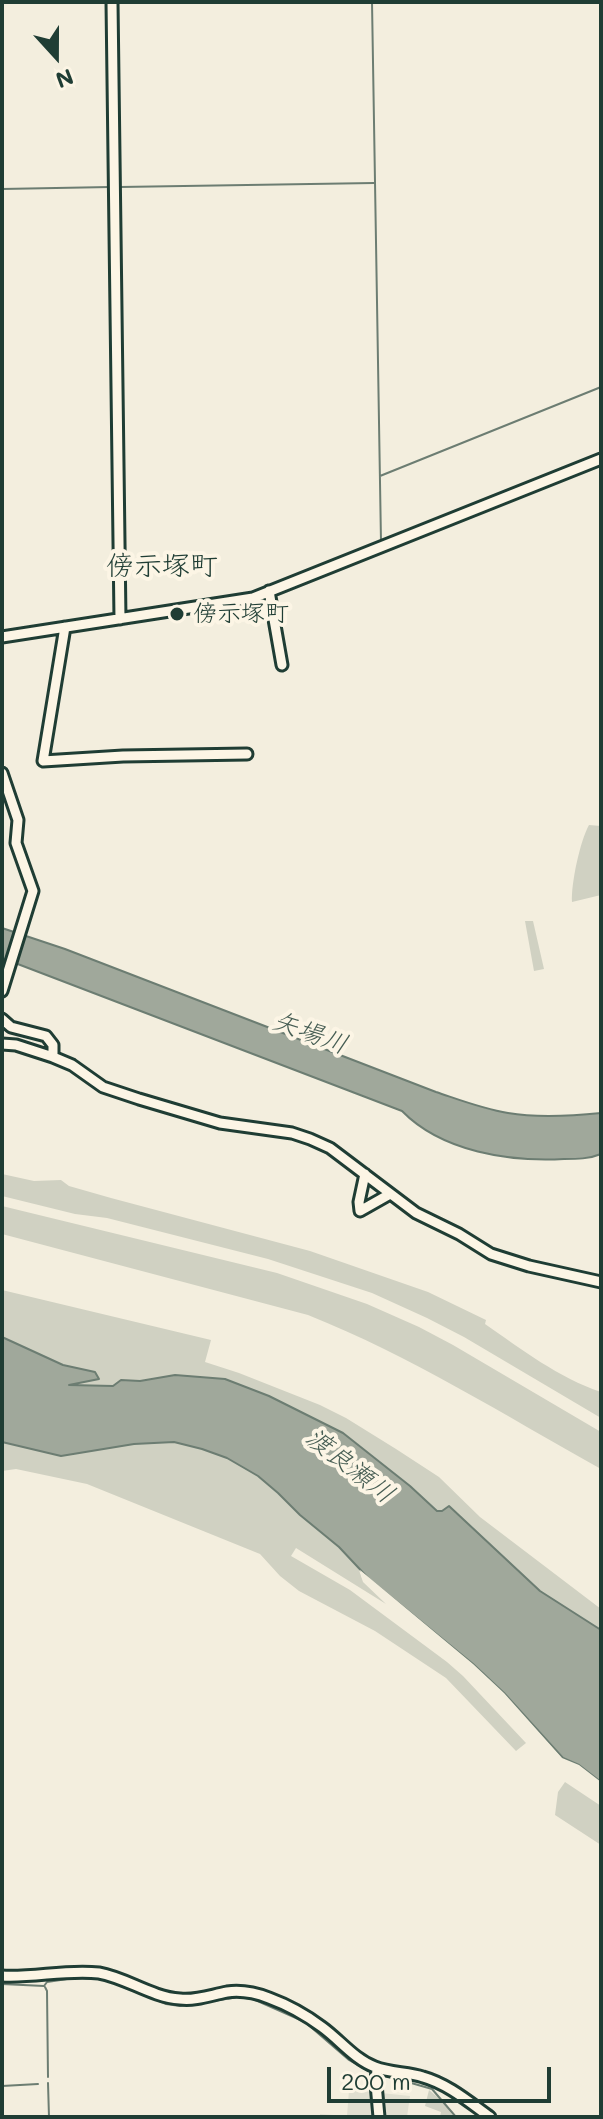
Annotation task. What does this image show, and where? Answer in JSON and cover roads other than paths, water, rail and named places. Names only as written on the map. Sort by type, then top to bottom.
[{"type":"street","points":[[112,2],[120,619]]},
{"type":"street","points":[[2,637],[246,599],[601,459]]},
{"type":"street","points":[[269,591],[282,665]]},
{"type":"street","points":[[65,627],[43,761],[247,754]]},
{"type":"street","points":[[2,773],[18,820],[16,843],[33,895],[2,991]]},
{"type":"street","points":[[2,1019],[11,1027],[46,1036],[53,1045],[53,1057]]},
{"type":"street","points":[[2,1044],[16,1045],[53,1057],[72,1065],[103,1087],[139,1099],[220,1123],[292,1133],[310,1139],[330,1148],[416,1213],[491,1254],[601,1282]]},
{"type":"street","points":[[365,1174],[360,1211],[390,1194]]},
{"type":"street","points":[[2,1976],[95,1973],[177,1999],[193,2000],[230,1991],[266,1997],[302,2013],[356,2056],[377,2068],[436,2081],[490,2117]]},
{"type":"street","points":[[377,2068],[379,2117]]},
{"type":"water","points":[[2,928],[65,949],[472,1104],[531,1116],[601,1113],[601,1154],[578,1159],[522,1159],[478,1152],[457,1145],[418,1125],[402,1111],[2,958]]},
{"type":"water","name":"渡良瀬川","points":[[2,1337],[63,1365],[95,1372],[99,1379],[69,1385],[113,1386],[121,1380],[140,1381],[175,1375],[225,1379],[269,1396],[343,1433],[437,1511],[449,1506],[540,1591],[601,1630],[601,1782],[579,1765],[563,1758],[473,1664],[369,1579],[339,1547],[278,1493],[258,1476],[227,1458],[174,1442],[134,1444],[61,1456],[2,1442]]},
{"type":"waterway","points":[[248,594],[381,542],[372,2]]},
{"type":"waterway","points":[[120,187],[374,183]]},
{"type":"waterway","points":[[2,189],[110,187]]},
{"type":"waterway","points":[[380,476],[601,387]]},
{"type":"waterway","points":[[2,1984],[44,1986],[47,1982],[74,1978],[101,1979],[121,1984],[166,2004],[180,2006],[239,1997],[253,1999],[305,2022],[349,2060],[368,2071]]},
{"type":"waterway","points":[[45,1987],[48,2077]]},
{"type":"waterway","points":[[387,2076],[432,2089],[456,2117]]},
{"type":"waterway","points":[[48,2083],[49,2117]]},
{"type":"waterway","points":[[2,2086],[38,2084]]},
{"type":"place","name":"傍示塚町","points":[[177,614]]},
{"type":"district","name":"傍示塚町","points":[[162,566]]},
{"type":"water label","name":"矢場川","points":[[310,1033]]}]
